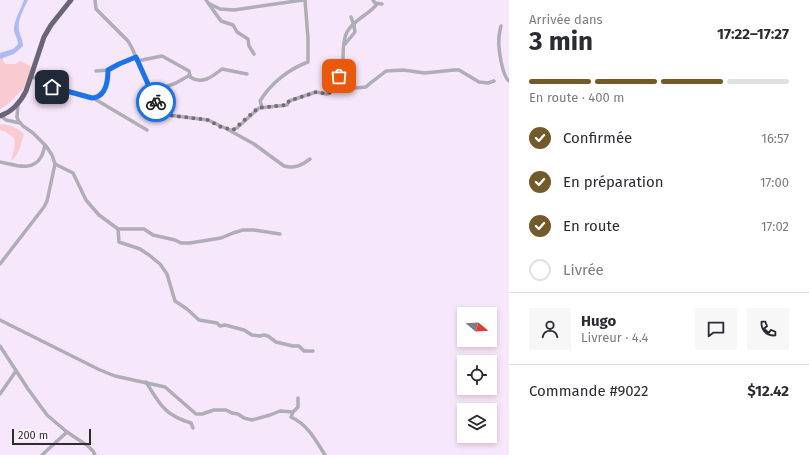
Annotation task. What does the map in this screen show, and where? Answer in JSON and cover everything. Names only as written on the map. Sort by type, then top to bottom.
[{"type":"highway","points":[[1,116],[8,113],[18,104],[26,91],[44,37],[51,25],[71,0]]},
{"type":"street","points":[[96,0],[96,9],[128,41],[156,102],[168,115],[208,120],[254,144],[284,166],[290,168],[296,167],[310,159]]},
{"type":"street","points":[[206,0],[221,21],[233,26],[237,32],[248,39],[249,46],[254,54]]},
{"type":"street","points":[[258,0],[259,6]]},
{"type":"street","points":[[210,4],[220,9],[234,10],[304,0],[308,38],[308,62],[292,69],[271,86],[260,101],[262,107]]},
{"type":"street","points":[[373,0],[374,3],[382,4]]},
{"type":"street","points":[[335,90],[342,67],[345,36],[358,19],[372,11],[377,4]]},
{"type":"street","points":[[344,45],[355,32],[351,17]]},
{"type":"street","points":[[501,26],[498,39],[499,50],[504,75],[509,81]]},
{"type":"street","points":[[96,71],[108,70],[119,64],[137,59],[162,56],[189,71],[190,78],[194,81],[208,79],[222,69],[247,74]]},
{"type":"street","points":[[92,98],[101,96],[103,93],[108,77],[108,70]]},
{"type":"street","points":[[227,129],[233,130],[237,128],[258,108],[287,105],[289,101],[316,92],[327,94],[335,90],[366,87],[386,71],[403,70],[425,73],[459,70],[479,82],[488,83],[494,81]]},
{"type":"street","points":[[152,92],[176,83],[190,75]]},
{"type":"street","points":[[31,76],[52,87],[92,98],[147,130]]},
{"type":"street","points":[[18,104],[17,116],[20,123],[46,145],[56,164],[73,174],[86,200],[99,215],[118,230],[144,229],[153,235],[175,240],[181,243],[221,238],[233,232],[243,230],[280,234]]},
{"type":"street","points":[[1,116],[6,120],[20,123]]},
{"type":"street","points":[[0,162],[30,167],[37,163],[40,159],[46,145]]},
{"type":"street","points":[[0,264],[44,207],[47,201],[56,164]]},
{"type":"street","points":[[118,230],[119,242],[140,249],[160,264],[167,274],[175,301],[199,320],[217,323],[220,326],[225,325],[244,330],[252,335],[268,336],[276,342],[299,346],[304,351],[313,352]]},
{"type":"street","points":[[0,320],[100,370],[115,376],[165,387],[196,414],[202,414],[214,410],[226,410],[252,420],[270,416],[280,411],[293,412]]},
{"type":"street","points":[[0,346],[47,415],[67,432],[88,446],[95,455]]},
{"type":"street","points":[[0,394],[16,371]]},
{"type":"street","points":[[146,382],[160,405],[178,419],[191,423],[193,428]]},
{"type":"street","points":[[298,398],[298,407],[293,412],[291,417],[301,422],[309,430],[325,455]]},
{"type":"street","points":[[42,455],[67,432]]},
{"type":"shaded area","points":[[3,58],[3,61],[6,64],[15,64],[20,61],[32,67],[24,88],[8,104],[0,109],[0,59]]},
{"type":"shaded area","points":[[0,124],[13,127],[24,134],[18,152],[11,161],[15,145],[14,138],[6,132],[0,130]]},
{"type":"water","points":[[24,0],[28,0],[19,22],[19,32],[23,46],[14,54],[0,59],[0,53],[13,49],[18,44],[14,27]]},
{"type":"way so far","points":[[156,102],[168,115],[208,120],[221,127],[233,130],[258,108],[287,105],[289,101],[299,99],[316,92],[327,94],[335,90],[338,84],[339,76]]},
{"type":"route","points":[[52,87],[97,98],[101,96],[105,88],[108,70],[136,57],[156,102]]}]
